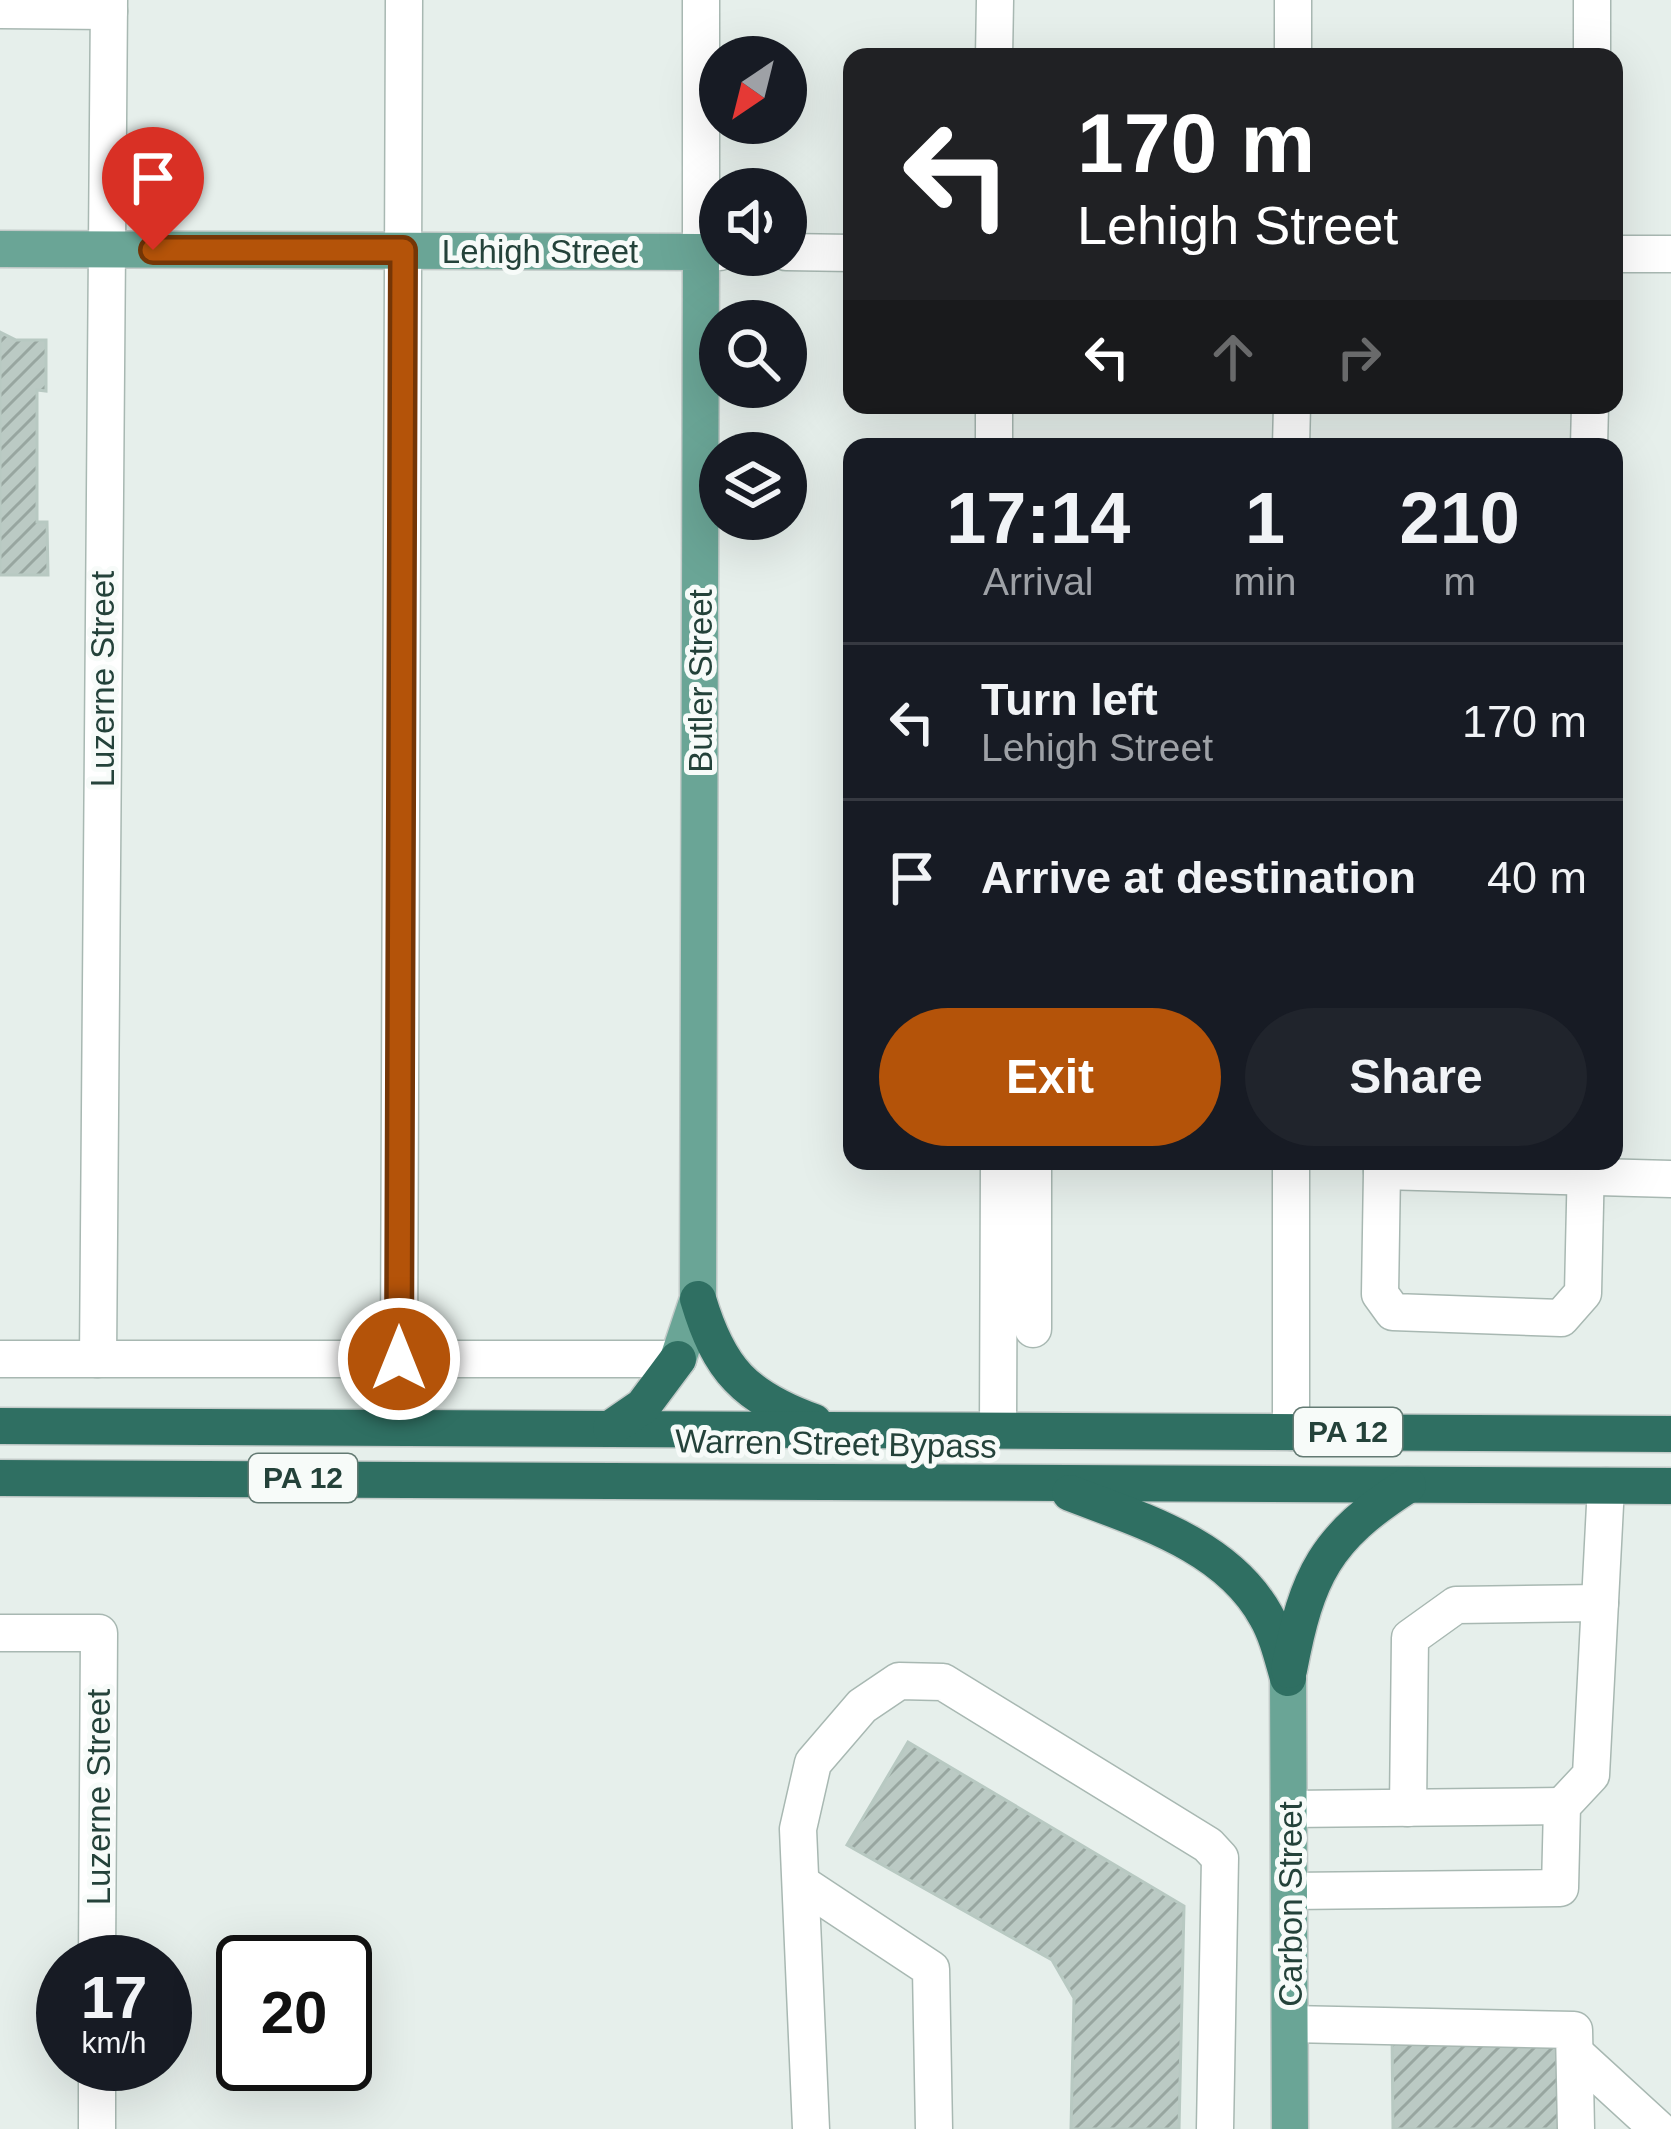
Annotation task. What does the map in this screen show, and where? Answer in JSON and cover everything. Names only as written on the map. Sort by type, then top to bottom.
[{"type":"highway","points":[[698,1299],[710,1337],[738,1381],[784,1411],[834,1430]]},
{"type":"highway","points":[[611,1428],[643,1406],[678,1359]]},
{"type":"highway","name":"Warren Street Bypass","points":[[0,1426],[1671,1433]]},
{"type":"highway","name":"Warren Street Bypass","points":[[0,1478],[1671,1486]]},
{"type":"highway","points":[[1044,1484],[1169,1532],[1223,1566],[1266,1615],[1288,1678]]},
{"type":"highway","points":[[1288,1678],[1302,1611],[1321,1565],[1364,1513],[1408,1485]]},
{"type":"main road","name":"Lehigh Street","points":[[0,249],[699,252]]},
{"type":"main road","name":"Butler Street","points":[[678,1359],[698,1299],[710,276]]},
{"type":"main road","name":"Carbon Street","points":[[1288,1678],[1290,2129]]},
{"type":"street","points":[[399,1359],[404,0]]},
{"type":"street","name":"Butler Street","points":[[701,0],[707,168]]},
{"type":"street","points":[[994,0],[994,48]]},
{"type":"street","points":[[1293,0],[1293,48]]},
{"type":"street","points":[[1592,0],[1592,48]]},
{"type":"street","points":[[0,10],[109,5]]},
{"type":"street","name":"Luzerne Street","points":[[98,1359],[109,5]]},
{"type":"street","points":[[807,252],[843,253]]},
{"type":"street","points":[[1623,254],[1671,254]]},
{"type":"street","points":[[998,1170],[998,1430]]},
{"type":"street","points":[[1033,1170],[1033,1329]]},
{"type":"street","points":[[1291,1170],[1291,1432]]},
{"type":"street","points":[[1382,1170],[1380,1294],[1393,1312],[1561,1318],[1583,1293],[1586,1170]]},
{"type":"street","points":[[1601,1170],[1671,1179]]},
{"type":"street","points":[[0,1359],[678,1359]]},
{"type":"street","points":[[1290,1891],[1560,1888],[1562,1806],[1592,1775],[1606,1486]]},
{"type":"street","points":[[1408,1808],[1410,1638],[1456,1605],[1600,1603]]},
{"type":"street","name":"Luzerne Street","points":[[0,1633],[99,1633],[98,1935]]},
{"type":"street","points":[[811,2129],[798,1829],[813,1763],[862,1706],[899,1681],[943,1682],[1208,1845],[1220,1858],[1215,2129]]},
{"type":"street","points":[[1290,1809],[1562,1806]]},
{"type":"street","points":[[800,1883],[932,1969],[934,2129]]},
{"type":"street","points":[[1290,2024],[1575,2042],[1658,2129]]},
{"type":"street","points":[[1575,2042],[1576,2129]]},
{"type":"street","points":[[97,2091],[97,2129]]},
{"type":"building","points":[[0,332],[16,340],[46,340],[46,391],[37,390],[37,522],[47,522],[48,575],[0,575]]},
{"type":"building","points":[[908,1742],[1184,1906],[1179,2129],[1071,2129],[1074,1998],[1052,1960],[847,1845]]},
{"type":"building","points":[[1392,2030],[1569,2036],[1570,2129],[1393,2129]]},
{"type":"route","points":[[153,250],[403,250],[399,1359]]}]
